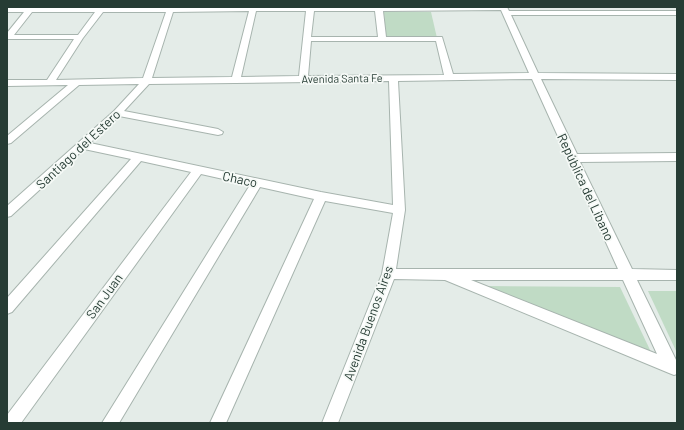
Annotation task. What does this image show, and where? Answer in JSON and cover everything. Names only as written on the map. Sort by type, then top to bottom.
[{"type":"street","points":[[381,8],[382,39]]},
{"type":"street","points":[[7,10],[310,10],[381,8],[677,13]]},
{"type":"street","points":[[8,37],[31,9]]},
{"type":"street","points":[[146,82],[170,9]]},
{"type":"street","name":"República del Libano","points":[[504,9],[628,276],[674,368]]},
{"type":"street","points":[[236,80],[253,10]]},
{"type":"street","points":[[303,78],[310,10]]},
{"type":"street","points":[[49,82],[100,11]]},
{"type":"street","points":[[8,37],[80,37]]},
{"type":"street","points":[[307,39],[439,39],[449,77]]},
{"type":"street","name":"Avenida Santa Fe","points":[[7,83],[146,82],[303,78],[535,76],[677,77]]},
{"type":"street","name":"Avenida Buenos Aires","points":[[330,423],[389,274],[399,210],[394,78]]},
{"type":"street","points":[[7,141],[77,82]]},
{"type":"street","name":"Santiago del Estero","points":[[7,214],[117,113],[146,82]]},
{"type":"street","points":[[7,93],[20,83]]},
{"type":"street","points":[[117,113],[218,132]]},
{"type":"street","name":"Chaco","points":[[82,145],[320,196],[399,210]]},
{"type":"street","points":[[7,308],[139,157]]},
{"type":"street","points":[[573,158],[677,157]]},
{"type":"street","name":"San Juan","points":[[11,423],[198,170]]},
{"type":"street","points":[[110,423],[257,182]]},
{"type":"street","points":[[218,423],[320,196]]},
{"type":"street","points":[[389,274],[677,275]]},
{"type":"street","points":[[443,274],[674,368]]},
{"type":"green space","points":[[384,12],[431,12],[437,38],[386,37]]},
{"type":"green space","points":[[487,286],[620,287],[651,352]]},
{"type":"green space","points":[[648,291],[677,291],[677,353]]}]
